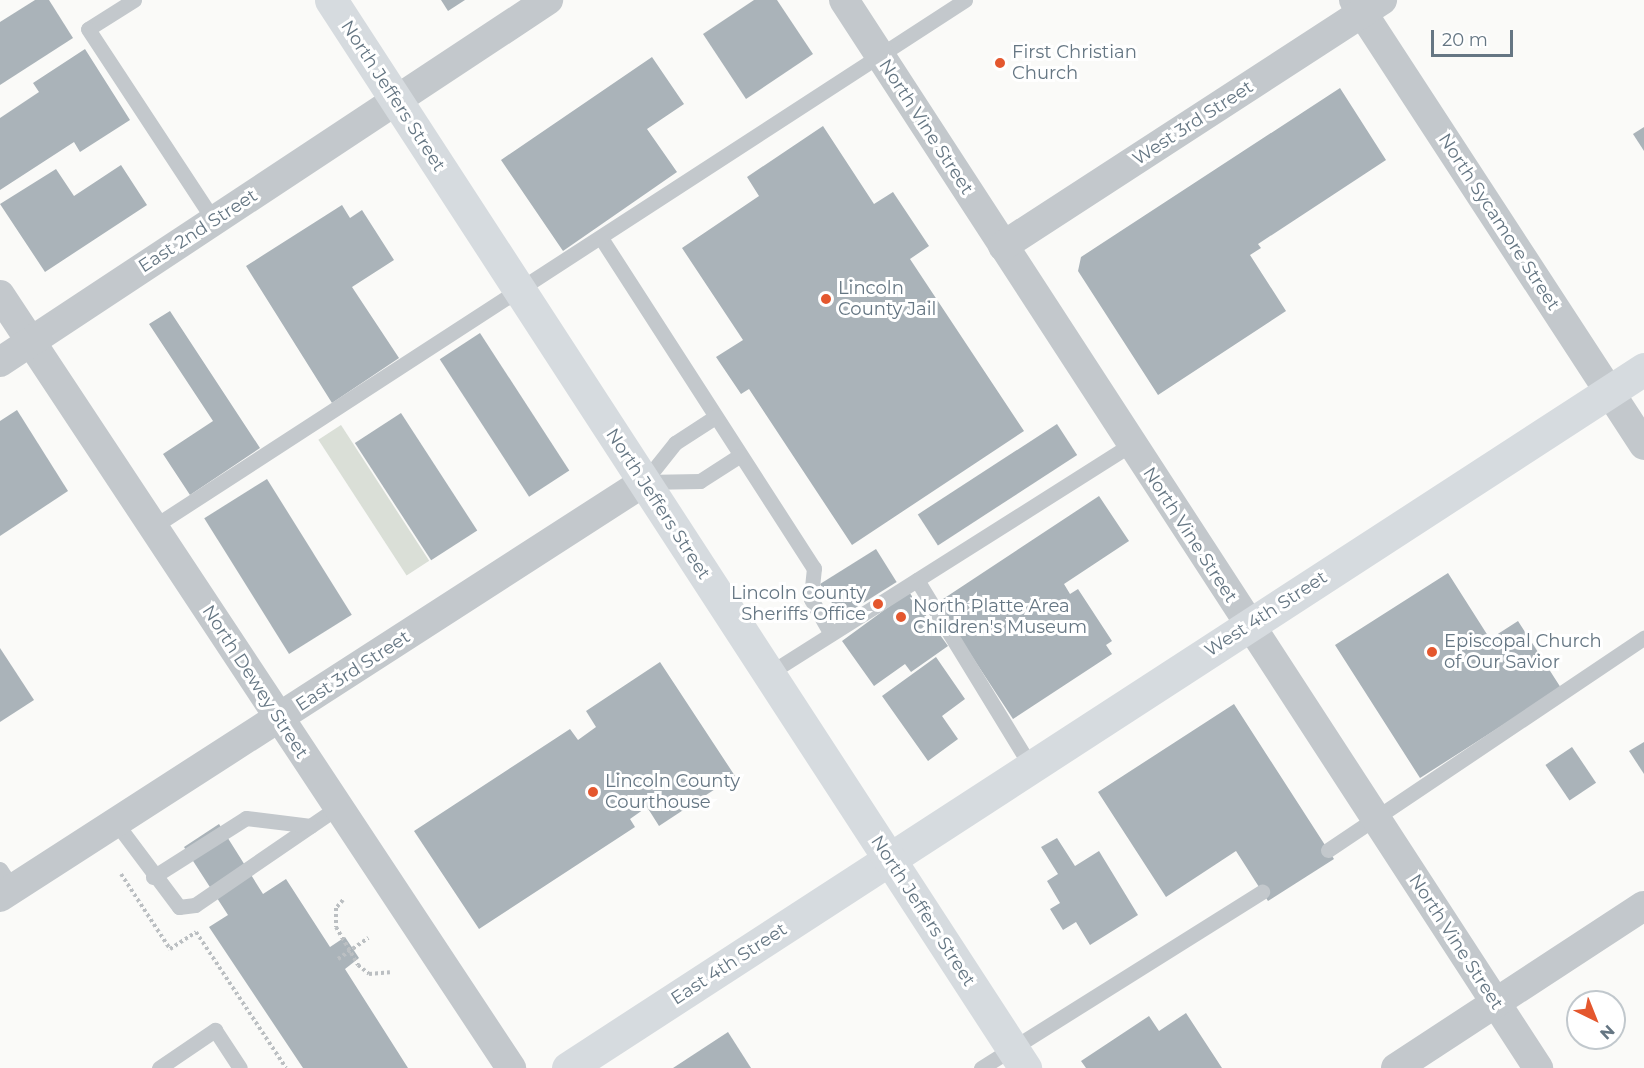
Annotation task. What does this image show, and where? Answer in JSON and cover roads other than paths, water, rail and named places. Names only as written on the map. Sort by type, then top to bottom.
[{"type":"main road","name":"North Jeffers Street","points":[[331,0],[1018,1058]]},
{"type":"main road","name":"West 4th Street","points":[[889,860],[1644,369]]},
{"type":"main road","name":"East 4th Street","points":[[568,1068],[889,860]]},
{"type":"street","name":"East 2nd Street","points":[[0,362],[548,0]]},
{"type":"street","name":"North Vine Street","points":[[844,0],[1538,1068]]},
{"type":"street","name":"West 3rd Street","points":[[1003,246],[1366,4]]},
{"type":"street","name":"North Sycamore Street","points":[[1366,4],[1644,445]]},
{"type":"street","name":"North Dewey Street","points":[[0,295],[511,1068]]},
{"type":"street","name":"East 3rd Street","points":[[4,885],[116,822],[644,482]]},
{"type":"street","points":[[1396,1068],[1644,906]]},
{"type":"lane","points":[[153,527],[520,291],[879,54],[965,0]]},
{"type":"lane","points":[[131,1],[88,29],[213,221]]},
{"type":"lane","points":[[601,238],[739,456],[814,568],[812,599],[831,634]]},
{"type":"lane","points":[[644,482],[675,443],[715,417]]},
{"type":"lane","points":[[768,674],[1132,444]]},
{"type":"lane","points":[[644,482],[700,481],[739,456]]},
{"type":"lane","points":[[917,580],[1031,767]]},
{"type":"lane","points":[[1328,850],[1644,638]]},
{"type":"lane","points":[[116,822],[153,877],[179,907],[195,905],[338,807]]},
{"type":"lane","points":[[153,877],[246,818],[311,826]]},
{"type":"lane","points":[[981,1068],[1018,1058],[1262,892]]},
{"type":"lane","points":[[159,1068],[215,1030],[240,1068]]},
{"type":"place","name":"First Christian Church","points":[[1000,63]]},
{"type":"place","name":"Lincoln County Jail","points":[[826,299]]},
{"type":"place","name":"Lincoln County Sheriffs Office","points":[[878,604]]},
{"type":"place","name":"North Platte Area Children's Museum","points":[[901,617]]},
{"type":"place","name":"Episcopal Church of Our Savior","points":[[1432,652]]},
{"type":"place","name":"Lincoln County Courthouse","points":[[593,792]]}]
